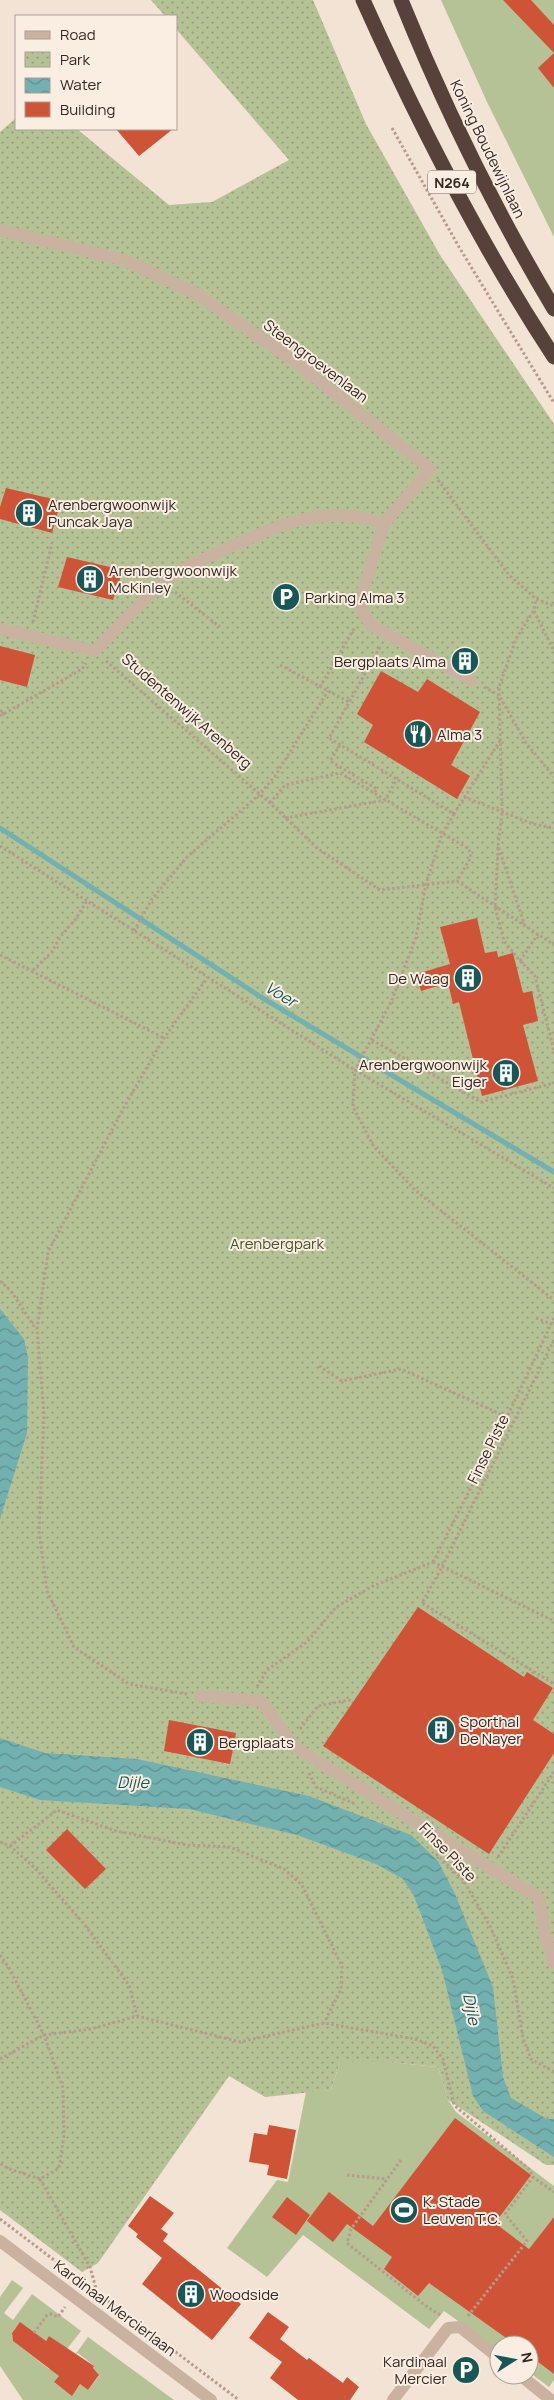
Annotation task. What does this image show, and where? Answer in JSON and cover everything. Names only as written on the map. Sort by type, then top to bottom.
[{"type":"highway","name":"N264","points":[[363,0],[395,71],[462,201],[510,287],[554,357]]},
{"type":"highway","name":"Koning Boudewijnlaan","points":[[402,0],[426,62],[494,204],[554,309]]},
{"type":"street","name":"Steengroevenlaan","points":[[0,230],[124,260],[195,293],[293,360],[430,469]]},
{"type":"street","points":[[430,469],[384,524],[362,594],[363,613],[371,625],[471,680]]},
{"type":"street","points":[[0,629],[94,651],[162,583],[202,560],[276,526],[314,516],[369,519],[384,524]]},
{"type":"street","points":[[200,1696],[261,1701],[296,1748],[539,1898],[546,1940],[554,1963]]},
{"type":"street","name":"Kardinaal Mercierlaan","points":[[0,2241],[211,2400]]},
{"type":"street","points":[[392,2400],[448,2328],[460,2327],[489,2350]]},
{"type":"street","points":[[535,2385],[552,2397]]},
{"type":"path","points":[[392,128],[464,255],[554,403]]},
{"type":"path","points":[[430,469],[509,575],[536,600],[554,606]]},
{"type":"path","points":[[30,635],[52,543]]},
{"type":"path","points":[[536,600],[534,610],[516,639],[499,687],[502,812],[495,907],[504,941],[535,976],[554,1051]]},
{"type":"path","points":[[189,603],[220,627]]},
{"type":"path","points":[[534,610],[554,651]]},
{"type":"path","points":[[320,687],[363,613]]},
{"type":"path","points":[[388,633],[329,738],[454,814]]},
{"type":"path","points":[[1,713],[82,669],[94,651]]},
{"type":"path","name":"Studentenwijk Arenberg","points":[[94,651],[270,803],[317,848],[380,890],[456,881]]},
{"type":"path","points":[[280,665],[349,702]]},
{"type":"path","points":[[134,931],[152,899],[187,857],[259,795],[286,760],[328,690]]},
{"type":"path","points":[[498,695],[526,743],[554,777]]},
{"type":"path","points":[[501,739],[442,834],[426,884],[416,937],[392,1000],[355,1070],[352,1107],[374,1147],[415,1190],[554,1300]]},
{"type":"path","points":[[340,745],[330,761],[377,789],[374,794]]},
{"type":"path","points":[[270,803],[285,785],[340,774],[469,849],[471,857],[456,881],[554,945]]},
{"type":"path","points":[[385,800],[397,779]]},
{"type":"path","points":[[464,798],[533,824],[554,828]]},
{"type":"path","points":[[284,818],[385,800]]},
{"type":"path","points":[[0,846],[355,1070],[554,1188]]},
{"type":"path","points":[[498,846],[525,926]]},
{"type":"path","points":[[33,970],[52,952],[60,937],[76,920],[87,901]]},
{"type":"path","points":[[520,961],[538,934]]},
{"type":"path","points":[[0,955],[33,970],[164,1038]]},
{"type":"path","points":[[200,1696],[129,1684],[74,1647],[47,1591],[39,1531],[44,1414],[37,1329],[48,1252],[124,1107],[164,1038],[208,977]]},
{"type":"path","points":[[371,1042],[481,1102],[554,1084]]},
{"type":"path","points":[[0,1281],[11,1291],[37,1329]]},
{"type":"path","points":[[536,1318],[553,1324]]},
{"type":"path","points":[[261,1701],[257,1688],[267,1670],[307,1642],[336,1607],[373,1586],[433,1562],[507,1417],[553,1324],[554,1318]]},
{"type":"path","name":"Finse Piste","points":[[554,1340],[442,1567],[422,1603],[554,1684]]},
{"type":"path","points":[[319,1366],[342,1381],[401,1369],[507,1417]]},
{"type":"path","points":[[433,1562],[554,1622]]},
{"type":"path","points":[[291,1742],[318,1706],[349,1700],[353,1702]]},
{"type":"path","points":[[308,1771],[316,1787],[361,1806]]},
{"type":"path","points":[[491,1868],[554,1772]]},
{"type":"path","points":[[10,1846],[57,1810],[125,1832],[187,1845],[230,1847],[284,1869],[302,1886],[342,1966],[341,1989],[324,2023]]},
{"type":"path","points":[[0,1842],[10,1846],[34,1867],[84,1924],[129,1985],[137,2016]]},
{"type":"path","name":"Finse Piste","points":[[435,1853],[463,1880],[490,1926],[513,1979],[523,2038],[531,2059],[554,2072]]},
{"type":"path","points":[[0,1955],[9,1968],[44,2035],[63,2088],[64,2135],[59,2168],[40,2179]]},
{"type":"path","points":[[0,2059],[44,2035],[91,2029],[137,2016],[240,2042],[324,2023],[415,2039],[433,2046],[443,2059],[454,2105],[530,2170],[533,2177],[554,2192]]},
{"type":"path","points":[[401,2160],[351,2229],[348,2243],[426,2306],[460,2327],[527,2241],[505,2214],[533,2177]]},
{"type":"path","points":[[0,2163],[7,2168],[40,2179],[90,2267],[97,2292]]},
{"type":"path","points":[[347,2175],[387,2179]]},
{"type":"path","points":[[0,2219],[239,2400]]},
{"type":"path","points":[[34,2333],[47,2315],[52,2314],[58,2317],[65,2307]]},
{"type":"green space","name":"Arenbergpark","points":[[151,0],[313,0],[366,124],[440,255],[554,424],[554,2165],[546,2165],[448,2100],[438,2067],[388,2062],[340,2062],[331,2090],[265,2097],[229,2076],[98,2263],[82,2272],[0,2210],[0,132],[15,119],[15,130],[78,130],[169,205],[212,202],[289,160],[178,31],[178,15],[164,15]]},
{"type":"green space","points":[[441,0],[554,0],[554,237],[487,102]]},
{"type":"green space","name":"K. Stade Leuven T.C.","points":[[340,2062],[388,2062],[438,2067],[448,2100],[456,2112],[554,2186],[554,2380],[549,2387],[539,2380],[539,2335],[489,2335],[489,2343],[444,2311],[429,2329],[303,2235],[267,2277],[227,2248],[277,2180],[288,2182],[306,2092],[331,2090]]},
{"type":"green space","points":[[12,2280],[23,2288],[4,2313],[13,2320],[32,2294],[81,2331],[67,2349],[49,2336],[46,2341],[23,2326],[16,2327],[12,2333],[13,2340],[17,2344],[49,2369],[51,2367],[61,2374],[55,2383],[72,2395],[80,2384],[88,2390],[99,2376],[93,2368],[94,2366],[78,2353],[75,2355],[88,2337],[174,2400],[23,2400],[0,2366],[0,2297]]},
{"type":"water","points":[[0,1309],[24,1339],[28,1357],[27,1433],[0,1519]]},
{"type":"water","name":"Dijle","points":[[0,1738],[45,1753],[137,1759],[309,1796],[411,1835],[438,1861],[455,1894],[493,1987],[503,2077],[511,2098],[547,2119],[554,2119],[554,2157],[483,2111],[473,2096],[442,1970],[414,1896],[403,1879],[376,1864],[297,1835],[189,1809],[40,1800],[0,1787]]},
{"type":"building","points":[[503,0],[531,0],[554,25],[554,53]]},
{"type":"building","points":[[554,53],[554,88],[538,68]]},
{"type":"building","points":[[117,130],[172,130],[139,156]]},
{"type":"building","name":"Arenbergwoonwijk Puncak Jaya","points":[[6,488],[61,501],[52,533],[0,519],[0,507]]},
{"type":"building","name":"Arenbergwoonwijk McKinley","points":[[67,557],[123,570],[113,600],[58,587]]},
{"type":"building","points":[[0,646],[35,655],[27,687],[0,680]]},
{"type":"building","name":"Alma 3","points":[[381,671],[418,692],[427,679],[480,712],[451,765],[470,776],[457,799],[364,742],[373,725],[357,714]]},
{"type":"building","name":"De Waag","points":[[477,918],[485,953],[497,951],[498,957],[513,953],[523,993],[532,991],[538,1021],[523,1025],[538,1081],[482,1096],[459,1002],[453,1004],[448,983],[421,991],[416,974],[450,964],[440,927]]},
{"type":"building","name":"Sporthal De Nayer","points":[[418,1607],[524,1677],[527,1672],[553,1688],[533,1720],[554,1734],[554,1753],[489,1854],[323,1746]]},
{"type":"building","name":"Bergplaats","points":[[169,1720],[236,1733],[230,1764],[164,1751]]},
{"type":"building","points":[[67,1829],[106,1869],[85,1889],[46,1850]]},
{"type":"building","points":[[455,2118],[531,2175],[495,2223],[529,2249],[554,2217],[554,2374],[539,2363],[539,2335],[502,2335],[429,2283],[418,2296],[384,2269],[392,2257],[347,2224],[333,2242],[307,2221],[329,2192],[373,2226]]},
{"type":"building","points":[[269,2125],[296,2130],[287,2179],[267,2175],[269,2165],[249,2162],[254,2133],[267,2135]]},
{"type":"building","name":"Woodside","points":[[150,2196],[174,2213],[161,2229],[168,2234],[163,2241],[241,2304],[212,2340],[142,2284],[162,2258],[136,2237],[138,2234],[128,2226]]},
{"type":"building","points":[[287,2197],[310,2215],[296,2235],[272,2217]]},
{"type":"building","points":[[268,2312],[289,2327],[280,2339],[307,2360],[309,2358],[343,2383],[347,2377],[359,2387],[350,2400],[298,2400],[270,2378],[282,2362],[249,2338]]},
{"type":"building","points":[[20,2322],[46,2341],[49,2336],[94,2366],[93,2368],[99,2375],[88,2390],[80,2384],[72,2396],[54,2382],[59,2376],[13,2341],[12,2333]]},
{"type":"waterway","name":"Voer","points":[[0,828],[261,997],[554,1172]]},
{"type":"place","name":"Arenbergwoonwijk Puncak Jaya","points":[[29,513]]},
{"type":"place","name":"Arenbergwoonwijk McKinley","points":[[90,579]]},
{"type":"place","name":"Parking Alma 3","points":[[286,597]]},
{"type":"place","name":"Bergplaats Alma","points":[[465,661]]},
{"type":"place","name":"Alma 3","points":[[418,734]]},
{"type":"place","name":"De Waag","points":[[468,978]]},
{"type":"place","name":"Arenbergwoonwijk Eiger","points":[[506,1073]]},
{"type":"place","name":"Sporthal De Nayer","points":[[441,1730]]},
{"type":"place","name":"Bergplaats","points":[[200,1742]]},
{"type":"place","name":"K. Stade Leuven T.C.","points":[[404,2210]]},
{"type":"place","name":"Woodside","points":[[191,2294]]},
{"type":"place","name":"Kardinaal Mercier","points":[[466,2370]]}]
